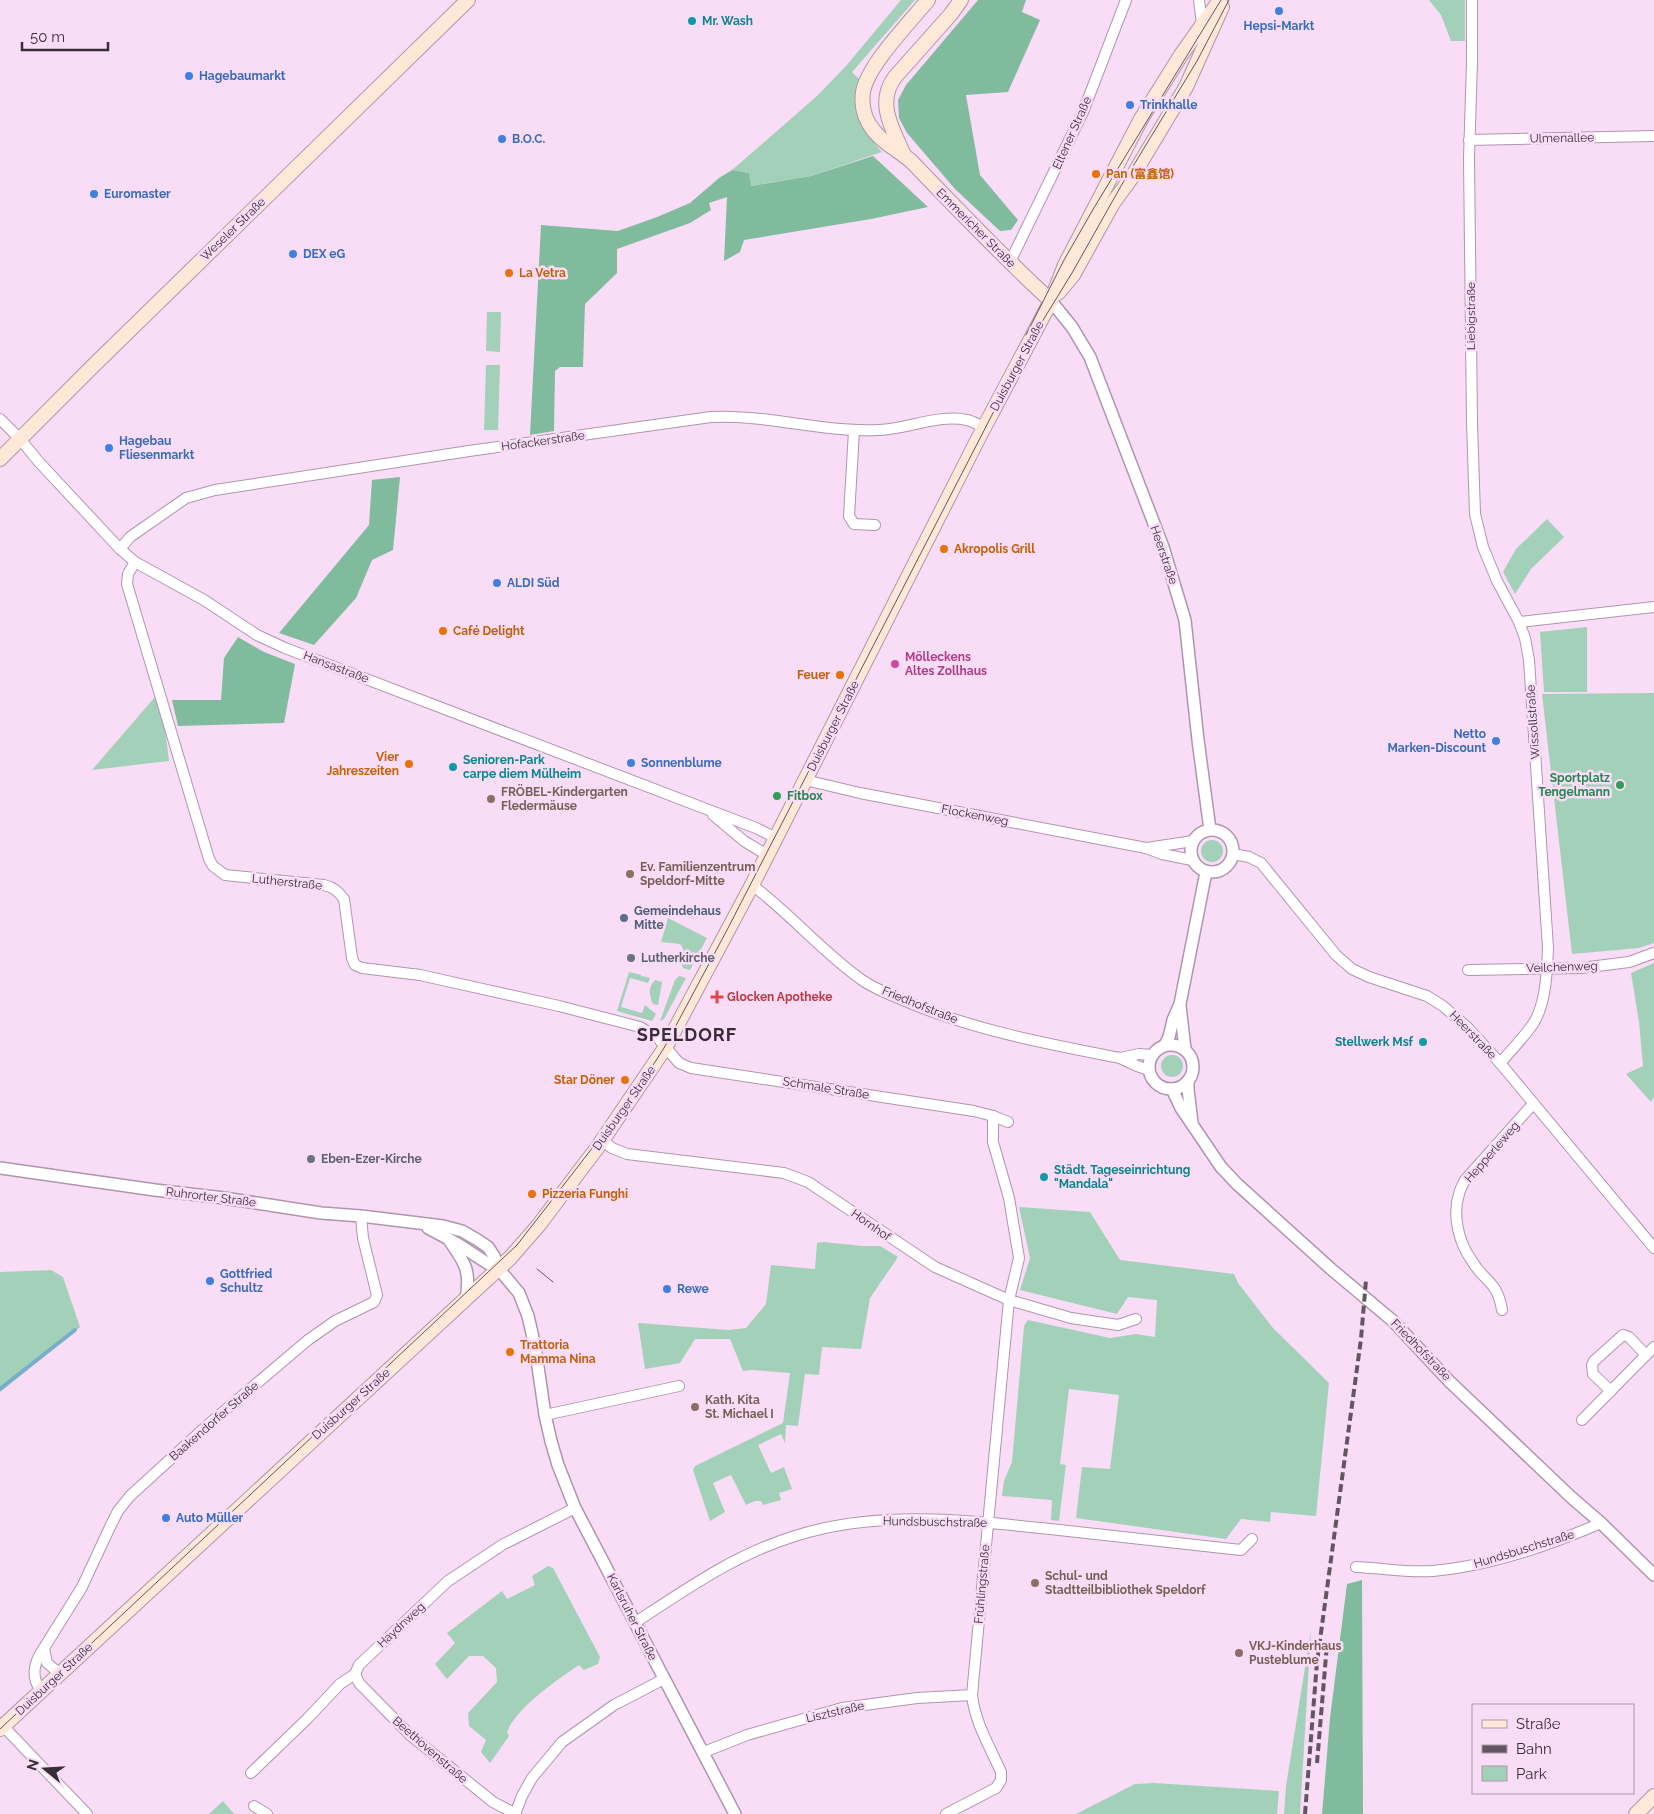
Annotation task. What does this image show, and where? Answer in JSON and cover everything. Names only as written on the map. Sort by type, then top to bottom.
[{"type":"main road","name":"Weseler Straße","points":[[0,459],[115,344],[468,0]]},
{"type":"main road","name":"Emmericher Straße","points":[[928,0],[871,71],[863,93],[864,111],[871,127],[882,140],[903,154],[1051,301]]},
{"type":"main road","name":"Emmericher Straße","points":[[903,154],[887,116],[886,102],[889,88],[896,77],[961,0]]},
{"type":"main road","name":"Duisburger Straße","points":[[2,1727],[291,1458],[510,1258],[554,1206],[602,1140],[666,1048],[752,885],[984,427],[1051,301],[1063,270],[1141,119],[1202,24],[1220,0]]},
{"type":"main road","name":"Duisburger Straße","points":[[1051,301],[1072,275],[1113,203],[1132,177],[1186,87],[1225,0]]},
{"type":"main road","points":[[1636,1814],[1654,1796]]},
{"type":"street","name":"Eltener Straße","points":[[1010,262],[1083,112],[1126,0]]},
{"type":"street","points":[[1199,0],[1202,24]]},
{"type":"street","name":"Liebigstraße","points":[[1472,0],[1469,140],[1472,423],[1475,514],[1483,547],[1496,581],[1520,622]]},
{"type":"street","name":"Ulmenallee","points":[[1469,140],[1654,136]]},
{"type":"street","name":"Heerstraße","points":[[1051,301],[1072,327],[1090,356],[1163,547],[1181,604],[1185,620],[1210,830]]},
{"type":"street","name":"Hofackerstraße","points":[[120,549],[130,537],[186,498],[253,483],[469,450],[550,441],[711,417],[734,416],[854,430],[882,430],[940,419],[967,420],[984,427]]},
{"type":"street","name":"Hansastraße","points":[[0,419],[120,549],[135,562],[204,600],[270,642],[756,828],[776,838]]},
{"type":"street","points":[[854,430],[849,516],[854,524],[875,525]]},
{"type":"street","name":"Lutherstraße","points":[[135,562],[128,574],[127,584],[209,859],[213,866],[225,875],[332,887],[344,899],[354,965],[362,968],[428,976],[640,1027],[657,1037],[666,1048]]},
{"type":"street","points":[[1520,622],[1654,607]]},
{"type":"street","name":"Wissollstraße","points":[[1500,1063],[1533,1024],[1539,1012],[1547,969],[1548,948],[1529,670],[1525,638],[1520,622]]},
{"type":"street","name":"Flockenweg","points":[[805,780],[860,793],[1146,848],[1162,854],[1192,860]]},
{"type":"street","name":"Hansastraße","points":[[706,810],[744,841],[767,855]]},
{"type":"street","points":[[1210,830],[1216,830],[1227,836],[1233,848],[1231,860],[1224,869],[1212,873],[1200,869],[1192,860],[1190,847],[1193,841],[1203,832],[1210,830]]},
{"type":"street","name":"Flockenweg","points":[[1146,848],[1193,841]]},
{"type":"street","name":"Heerstraße","points":[[1233,854],[1249,857],[1261,863],[1336,955],[1352,968],[1369,976],[1428,996],[1443,1006],[1467,1027],[1500,1063],[1654,1248]]},
{"type":"street","points":[[1150,1070],[1152,1055],[1165,1045],[1180,1004],[1206,872]]},
{"type":"street","name":"Friedhofstraße","points":[[752,885],[834,958],[863,981],[886,993],[927,1010],[986,1030],[1120,1058],[1150,1070],[1155,1081],[1166,1088],[1172,1089],[1181,1108],[1221,1167],[1236,1184],[1324,1263],[1393,1321],[1456,1387],[1654,1575]]},
{"type":"street","name":"Veilchenweg","points":[[1468,970],[1582,968],[1629,962],[1654,953]]},
{"type":"street","points":[[1180,1004],[1185,1049]]},
{"type":"street","points":[[1165,1045],[1179,1046],[1185,1049]]},
{"type":"street","name":"Schmale Straße","points":[[666,1048],[679,1063],[691,1068],[974,1111],[1008,1122]]},
{"type":"street","name":"Friedhofstraße","points":[[1185,1049],[1194,1064],[1192,1076],[1188,1081],[1192,1124]]},
{"type":"street","name":"Friedhofstraße","points":[[1120,1058],[1139,1054],[1152,1055]]},
{"type":"street","points":[[1172,1089],[1178,1088],[1188,1081]]},
{"type":"street","name":"Hepperleweg","points":[[1502,1310],[1500,1296],[1492,1283],[1472,1263],[1463,1246],[1458,1230],[1459,1194],[1466,1180],[1533,1104]]},
{"type":"street","points":[[993,1116],[994,1142],[1009,1198],[1019,1258],[1009,1300]]},
{"type":"street","name":"Hornhof","points":[[602,1140],[612,1148],[627,1154],[797,1176],[935,1268],[1009,1300],[1071,1318],[1118,1325],[1136,1319]]},
{"type":"street","name":"Ruhrorter Straße","points":[[0,1168],[224,1198],[321,1214],[361,1216],[422,1225],[443,1226],[462,1231],[488,1247],[494,1256],[498,1268]]},
{"type":"street","name":"Baakendorfer Straße","points":[[41,1691],[34,1677],[37,1658],[82,1587],[114,1519],[130,1496],[210,1423],[308,1340],[335,1321],[374,1302],[377,1295],[362,1238],[361,1216]]},
{"type":"street","name":"Ruhrorter Straße","points":[[422,1225],[498,1268]]},
{"type":"street","name":"Ruhrorter Straße","points":[[448,1238],[467,1270],[468,1288],[466,1299]]},
{"type":"street","name":"Karlsruher Straße","points":[[498,1268],[519,1293],[528,1316],[535,1346],[545,1415],[558,1466],[575,1508],[735,1814]]},
{"type":"street","name":"Frühlingstraße","points":[[946,1814],[996,1788],[1001,1780],[1002,1772],[980,1727],[974,1710],[972,1695],[1009,1300]]},
{"type":"street","points":[[1611,1391],[1594,1374],[1592,1365],[1594,1362],[1623,1335],[1629,1336],[1646,1355]]},
{"type":"street","points":[[1582,1420],[1654,1347]]},
{"type":"street","points":[[545,1415],[679,1386]]},
{"type":"street","name":"Haydnweg","points":[[251,1773],[340,1684],[355,1674],[359,1665],[448,1581],[502,1545],[575,1508]]},
{"type":"street","name":"Hundsbuschstraße","points":[[636,1622],[735,1560],[792,1537],[811,1531],[891,1520],[957,1520],[1241,1550],[1252,1539]]},
{"type":"street","name":"Hundsbuschstraße","points":[[1356,1567],[1431,1571],[1477,1565],[1547,1544],[1601,1524]]},
{"type":"street","points":[[44,1648],[47,1662],[60,1674]]},
{"type":"street","name":"Beethovenstraße","points":[[355,1674],[359,1683],[410,1735],[493,1802],[515,1814]]},
{"type":"street","points":[[515,1814],[532,1778],[562,1742],[614,1705],[664,1679]]},
{"type":"street","name":"Lisztstraße","points":[[704,1752],[748,1735],[842,1708],[917,1698],[972,1695]]},
{"type":"street","points":[[2,1727],[87,1814]]},
{"type":"street","points":[[254,1806],[267,1814]]},
{"type":"green space","points":[[901,0],[915,0],[852,72],[860,80],[856,101],[860,119],[869,136],[882,152],[811,176],[750,186],[749,173],[732,170],[817,96],[846,66]]},
{"type":"green space","points":[[978,0],[1026,0],[1022,12],[1040,20],[1008,92],[966,95],[980,175],[1018,220],[1011,230],[1000,231],[955,189],[907,133],[899,118],[898,100],[906,85]]},
{"type":"green space","points":[[1429,0],[1465,0],[1465,41],[1451,41],[1441,15]]},
{"type":"green space","points":[[873,156],[928,207],[871,219],[744,240],[740,252],[724,261],[727,197],[709,203],[711,210],[690,223],[617,249],[617,273],[585,304],[583,367],[560,367],[555,371],[554,431],[530,435],[541,225],[618,231],[690,203],[719,178],[732,170],[749,173],[751,186],[811,176]]},
{"type":"green space","points":[[487,312],[501,312],[500,352],[486,351]]},
{"type":"green space","points":[[486,365],[500,365],[498,430],[484,430]]},
{"type":"green space","points":[[400,477],[393,550],[372,560],[356,598],[314,645],[279,633],[369,525],[372,480]]},
{"type":"green space","points":[[1547,519],[1564,537],[1531,569],[1515,594],[1503,572],[1516,549]]},
{"type":"green space","points":[[1587,627],[1587,692],[1544,692],[1540,632]]},
{"type":"green space","points":[[238,637],[264,652],[295,664],[284,723],[178,726],[172,700],[221,700],[224,658]]},
{"type":"green space","points":[[1654,693],[1654,943],[1639,948],[1572,954],[1542,694]]},
{"type":"green space","points":[[155,697],[165,729],[169,761],[92,770]]},
{"type":"green space","points":[[1212,840],[1220,843],[1223,851],[1220,859],[1212,862],[1204,859],[1201,851],[1204,843]]},
{"type":"green space","points":[[668,918],[707,938],[690,970],[683,968],[681,963],[684,953],[680,944],[661,942]]},
{"type":"green space","points":[[1654,963],[1654,1097],[1651,1102],[1626,1074],[1643,1066],[1639,1022],[1631,973]]},
{"type":"green space","points":[[629,972],[650,978],[648,983],[630,978],[621,1007],[642,1013],[645,1005],[656,1014],[652,1021],[617,1011]]},
{"type":"green space","points":[[679,976],[686,978],[664,1019],[660,1021],[675,980]]},
{"type":"green space","points":[[655,980],[662,982],[658,1005],[653,1004],[650,995],[651,986]]},
{"type":"green space","points":[[1172,1055],[1180,1058],[1183,1066],[1180,1074],[1172,1077],[1164,1074],[1161,1066],[1164,1058]]},
{"type":"green space","points":[[1019,1207],[1090,1212],[1120,1260],[1234,1274],[1238,1283],[1273,1328],[1329,1383],[1316,1516],[1271,1512],[1270,1522],[1241,1519],[1226,1539],[1076,1518],[1082,1467],[1110,1469],[1119,1395],[1069,1389],[1060,1464],[1066,1465],[1059,1521],[1051,1520],[1052,1500],[1002,1496],[1004,1481],[1012,1462],[1024,1326],[1028,1320],[1110,1338],[1136,1334],[1155,1337],[1157,1300],[1128,1297],[1117,1314],[1020,1290],[1030,1258]]},
{"type":"green space","points":[[817,1243],[880,1246],[898,1257],[870,1298],[861,1349],[822,1347],[819,1375],[805,1374],[798,1426],[786,1425],[785,1443],[781,1434],[758,1445],[771,1473],[784,1467],[792,1489],[779,1493],[781,1500],[763,1505],[761,1501],[755,1501],[746,1505],[731,1475],[713,1483],[725,1512],[710,1521],[693,1470],[695,1466],[783,1423],[790,1373],[743,1371],[730,1339],[695,1339],[680,1363],[645,1369],[638,1323],[728,1330],[746,1328],[766,1304],[771,1265],[815,1269]]},
{"type":"green space","points":[[51,1270],[63,1277],[80,1327],[0,1392],[0,1272]]},
{"type":"green space","points":[[548,1566],[553,1568],[600,1657],[598,1664],[584,1670],[579,1665],[549,1686],[528,1704],[512,1723],[507,1732],[509,1736],[490,1763],[481,1752],[486,1740],[469,1726],[468,1713],[497,1682],[496,1668],[483,1656],[469,1656],[447,1679],[435,1664],[455,1643],[447,1633],[502,1591],[507,1599],[535,1585],[532,1576]]},
{"type":"green space","points":[[1362,1580],[1363,1814],[1322,1814],[1330,1718],[1347,1584]]},
{"type":"green space","points":[[1311,1630],[1300,1814],[1284,1814],[1286,1786]]},
{"type":"green space","points":[[1154,1783],[1279,1791],[1277,1814],[1076,1814],[1135,1784]]},
{"type":"green space","points":[[223,1801],[234,1814],[209,1814]]},
{"type":"waterway","points":[[0,1389],[75,1330]]},
{"type":"tram line","points":[[1026,335],[1064,260],[1095,206],[1221,0]]},
{"type":"tram line","points":[[0,1729],[517,1245],[635,1093],[664,1048],[727,930],[1029,343],[1197,61],[1229,0]]},
{"type":"tram line","points":[[537,1269],[553,1282]]},
{"type":"railway","points":[[1305,1814],[1317,1662],[1361,1339],[1366,1280]]},
{"type":"railway","points":[[1317,1763],[1327,1644]]},
{"type":"place","name":"Hepsi-Markt","points":[[1279,11]]},
{"type":"place","name":"Mr. Wash","points":[[692,21]]},
{"type":"place","name":"Hagebaumarkt","points":[[189,76]]},
{"type":"place","name":"Trinkhalle","points":[[1130,105]]},
{"type":"place","name":"B.O.C.","points":[[502,139]]},
{"type":"place","name":"Pan (富鑫馆)","points":[[1096,174]]},
{"type":"place","name":"Euromaster","points":[[94,194]]},
{"type":"place","name":"DEX eG","points":[[293,254]]},
{"type":"place","name":"La Vetra","points":[[509,273]]},
{"type":"place","name":"Hagebau Fliesenmarkt","points":[[109,448]]},
{"type":"place","name":"Akropolis Grill","points":[[944,549]]},
{"type":"place","name":"ALDI Süd","points":[[497,583]]},
{"type":"place","name":"Café Delight","points":[[443,631]]},
{"type":"place","name":"Mölleckens Altes Zollhaus","points":[[895,664]]},
{"type":"place","name":"Feuer","points":[[840,675]]},
{"type":"place","name":"Netto Marken-Discount","points":[[1496,741]]},
{"type":"place","name":"Sonnenblume","points":[[631,763]]},
{"type":"place","name":"Vier Jahreszeiten","points":[[409,764]]},
{"type":"place","name":"Senioren-Park carpe diem Mülheim","points":[[453,767]]},
{"type":"place","name":"Sportplatz Tengelmann","points":[[1620,785]]},
{"type":"place","name":"Fitbox","points":[[777,796]]},
{"type":"place","name":"FRÖBEL-Kindergarten Fledermäuse","points":[[491,799]]},
{"type":"place","name":"Ev. Familienzentrum Speldorf-Mitte","points":[[630,874]]},
{"type":"place","name":"Gemeindehaus Mitte","points":[[624,918]]},
{"type":"place","name":"Lutherkirche","points":[[631,958]]},
{"type":"place","name":"Glocken Apotheke","points":[[717,997]]},
{"type":"place","name":"Stellwerk Msf","points":[[1423,1042]]},
{"type":"place","name":"Star Döner","points":[[625,1080]]},
{"type":"place","name":"Eben-Ezer-Kirche","points":[[311,1159]]},
{"type":"place","name":"Städt. Tageseinrichtung \"Mandala\"","points":[[1044,1177]]},
{"type":"place","name":"Pizzeria Funghi","points":[[532,1194]]},
{"type":"place","name":"Gottfried Schultz","points":[[210,1281]]},
{"type":"place","name":"Rewe","points":[[667,1289]]},
{"type":"place","name":"Trattoria Mamma Nina","points":[[510,1352]]},
{"type":"place","name":"Kath. Kita St. Michael I","points":[[695,1407]]},
{"type":"place","name":"Auto Müller","points":[[166,1518]]},
{"type":"place","name":"Schul- und Stadtteilbibliothek Speldorf","points":[[1035,1583]]},
{"type":"place","name":"VKJ-Kinderhaus Pusteblume","points":[[1239,1653]]},
{"type":"district","name":"SPELDORF","points":[[687,1035]]}]
